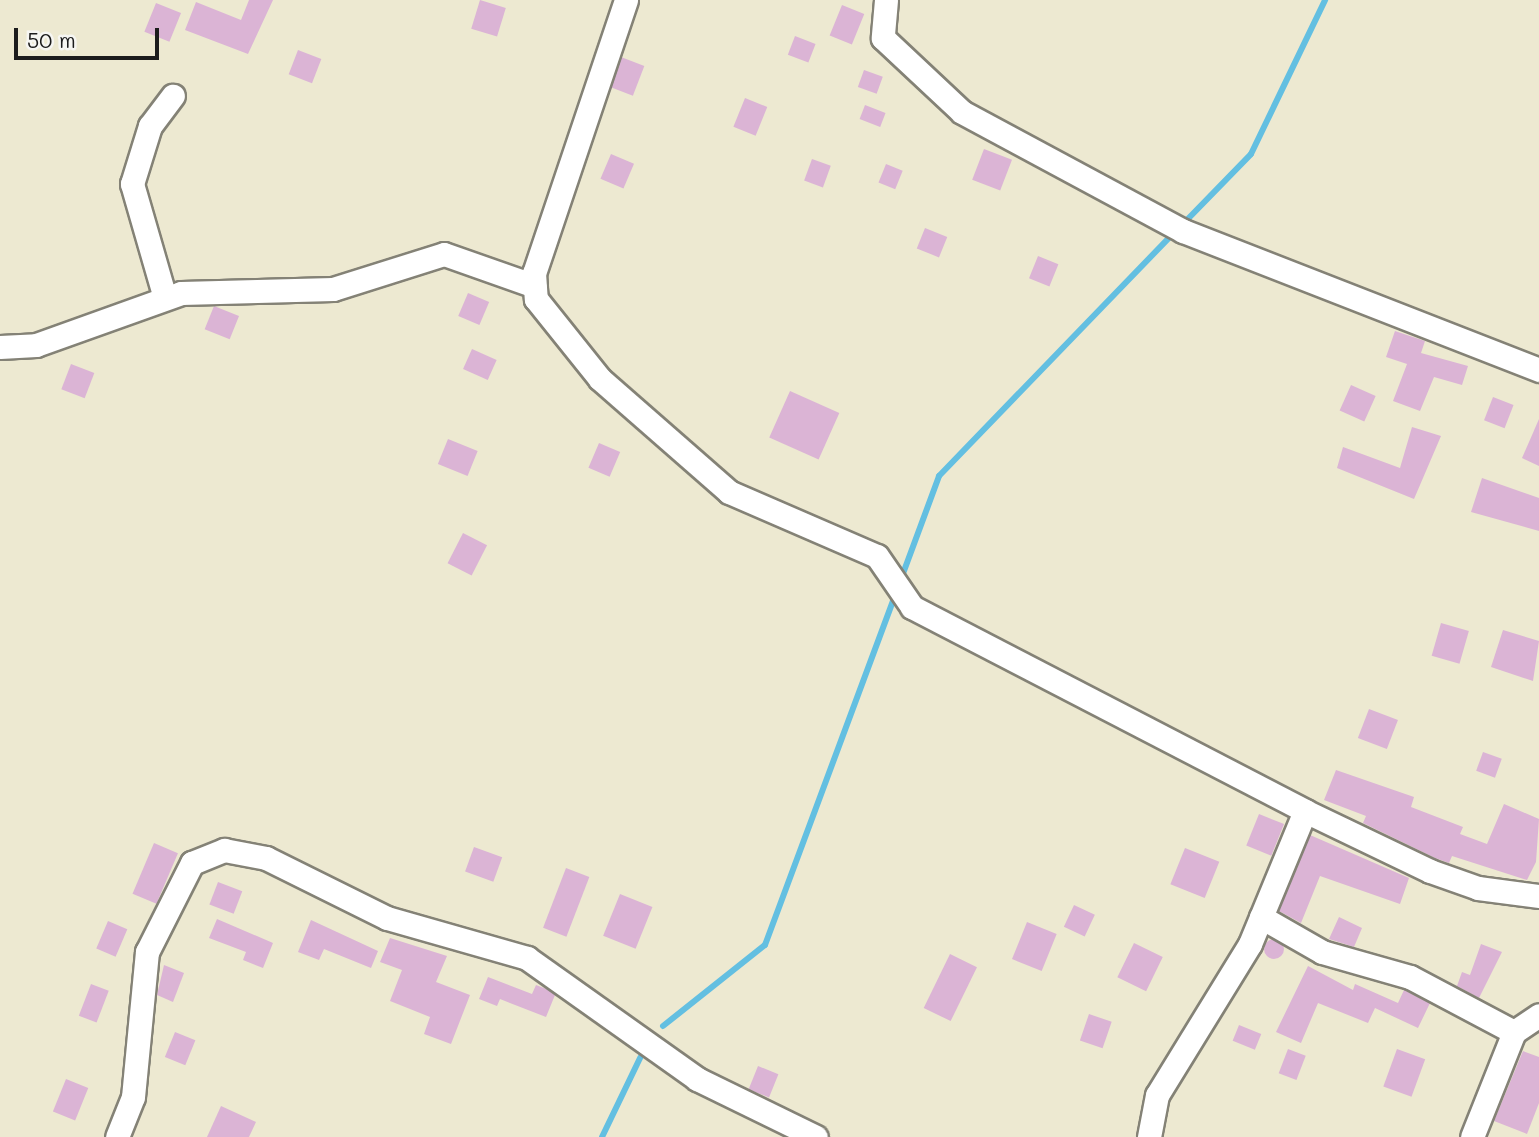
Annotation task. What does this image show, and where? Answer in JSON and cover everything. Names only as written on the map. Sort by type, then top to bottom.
[{"type":"street","points":[[626,0],[534,274],[535,286],[546,313],[600,379],[729,492],[865,548],[888,572],[903,599],[1305,811],[1430,871],[1478,887],[1539,896]]},
{"type":"street","points":[[886,0],[884,37],[962,112],[1176,227],[1539,370]]},
{"type":"street","points":[[165,298],[132,184],[150,126],[173,96]]},
{"type":"street","points":[[0,347],[36,345],[165,298],[333,289],[444,254],[535,286]]},
{"type":"street","points":[[1149,1137],[1157,1095],[1261,917],[1305,811]]},
{"type":"street","points":[[117,1137],[133,1097],[148,953],[192,863],[224,850],[266,858],[387,918],[527,958],[697,1079],[816,1137]]},
{"type":"street","points":[[1261,917],[1322,952],[1410,977],[1514,1032]]},
{"type":"street","points":[[1472,1137],[1514,1032],[1539,1015]]},
{"type":"building","points":[[249,0],[273,0],[248,54],[185,30],[196,2],[241,20]]},
{"type":"building","points":[[480,0],[506,8],[497,37],[471,29]]},
{"type":"building","points":[[156,3],[181,13],[169,42],[144,32]]},
{"type":"building","points":[[842,5],[864,14],[852,45],[830,36]]},
{"type":"building","points":[[795,36],[816,44],[808,63],[788,55]]},
{"type":"building","points":[[298,50],[321,59],[312,83],[289,74]]},
{"type":"building","points":[[621,57],[644,66],[633,96],[610,87]]},
{"type":"building","points":[[864,70],[883,77],[877,94],[858,87]]},
{"type":"building","points":[[745,98],[767,107],[756,136],[733,127]]},
{"type":"building","points":[[865,105],[886,113],[880,127],[860,119]]},
{"type":"building","points":[[984,149],[1012,160],[1000,191],[972,180]]},
{"type":"building","points":[[611,154],[634,164],[623,189],[600,179]]},
{"type":"building","points":[[812,159],[831,166],[823,187],[804,181]]},
{"type":"building","points":[[886,164],[903,171],[895,189],[879,183]]},
{"type":"building","points":[[925,228],[947,237],[939,257],[917,248]]},
{"type":"building","points":[[1038,256],[1058,264],[1049,286],[1029,278]]},
{"type":"building","points":[[468,293],[489,302],[479,325],[458,316]]},
{"type":"building","points":[[214,306],[239,316],[230,339],[205,329]]},
{"type":"building","points":[[1395,331],[1425,341],[1421,353],[1468,366],[1462,385],[1434,377],[1420,411],[1393,401],[1407,364],[1386,357]]},
{"type":"building","points":[[472,349],[497,360],[488,380],[463,369]]},
{"type":"building","points":[[71,364],[94,373],[85,398],[61,389]]},
{"type":"building","points":[[1351,385],[1376,396],[1364,422],[1340,411]]},
{"type":"building","points":[[790,391],[839,413],[819,460],[769,438]]},
{"type":"building","points":[[1493,397],[1514,405],[1505,428],[1484,420]]},
{"type":"building","points":[[1539,419],[1539,466],[1522,458]]},
{"type":"building","points":[[1412,427],[1441,436],[1414,499],[1337,468],[1343,447],[1400,468]]},
{"type":"building","points":[[448,439],[478,451],[468,476],[438,464]]},
{"type":"building","points":[[599,443],[620,452],[610,477],[588,468]]},
{"type":"building","points":[[1482,478],[1539,498],[1539,531],[1471,512]]},
{"type":"building","points":[[463,533],[487,545],[472,576],[448,563]]},
{"type":"building","points":[[1441,623],[1469,631],[1460,664],[1432,656]]},
{"type":"building","points":[[1503,630],[1539,641],[1533,681],[1491,667]]},
{"type":"building","points":[[1369,709],[1398,720],[1387,749],[1358,738]]},
{"type":"building","points":[[1483,752],[1502,759],[1495,778],[1476,771]]},
{"type":"building","points":[[1336,770],[1414,797],[1411,807],[1463,827],[1460,834],[1487,844],[1504,804],[1539,819],[1536,862],[1527,880],[1452,856],[1449,863],[1363,823],[1366,816],[1324,800]]},
{"type":"building","points":[[1259,814],[1284,824],[1271,856],[1246,846]]},
{"type":"building","points":[[1310,835],[1409,878],[1400,904],[1320,876],[1301,923],[1279,911]]},
{"type":"building","points":[[154,843],[178,853],[156,904],[133,894]]},
{"type":"building","points":[[474,847],[502,857],[493,882],[465,871]]},
{"type":"building","points":[[1185,848],[1219,862],[1205,898],[1170,884]]},
{"type":"building","points":[[566,868],[589,877],[566,937],[543,928]]},
{"type":"building","points":[[218,882],[242,891],[234,914],[209,904]]},
{"type":"building","points":[[620,894],[652,907],[636,949],[603,936]]},
{"type":"building","points":[[1074,905],[1095,915],[1085,936],[1064,927]]},
{"type":"building","points":[[1339,917],[1362,928],[1354,947],[1329,939]]},
{"type":"building","points":[[217,919],[273,943],[263,968],[243,960],[246,952],[209,938]]},
{"type":"building","points":[[311,920],[378,951],[371,968],[324,949],[319,960],[298,952]]},
{"type":"building","points":[[108,921],[127,929],[116,957],[96,949]]},
{"type":"building","points":[[1027,922],[1057,934],[1042,971],[1012,959]]},
{"type":"building","points":[[390,938],[447,956],[436,982],[470,995],[451,1044],[424,1034],[430,1017],[390,1001],[402,970],[380,962]]},
{"type":"building","points":[[1274,939],[1281,942],[1284,949],[1281,956],[1274,959],[1267,956],[1264,949],[1267,942]]},
{"type":"building","points":[[1134,943],[1163,957],[1146,991],[1117,977]]},
{"type":"building","points":[[1481,944],[1502,952],[1479,998],[1457,986],[1462,972],[1470,975]]},
{"type":"building","points":[[950,954],[977,967],[951,1021],[924,1008]]},
{"type":"building","points":[[164,965],[184,973],[173,1002],[157,995]]},
{"type":"building","points":[[1308,966],[1353,990],[1355,984],[1398,1003],[1404,990],[1430,1003],[1418,1028],[1375,1008],[1368,1023],[1318,1003],[1301,1043],[1276,1032]]},
{"type":"building","points":[[488,977],[532,994],[536,985],[549,990],[555,995],[546,1017],[500,999],[497,1006],[479,999]]},
{"type":"building","points":[[91,984],[109,991],[97,1023],[79,1016]]},
{"type":"building","points":[[1089,1014],[1112,1022],[1103,1048],[1080,1040]]},
{"type":"building","points":[[1239,1025],[1261,1034],[1255,1050],[1233,1041]]},
{"type":"building","points":[[175,1032],[195,1040],[185,1065],[165,1057]]},
{"type":"building","points":[[1288,1049],[1306,1056],[1296,1080],[1279,1073]]},
{"type":"building","points":[[1397,1049],[1425,1059],[1412,1097],[1383,1087]]},
{"type":"building","points":[[1523,1051],[1539,1057],[1539,1103],[1527,1134],[1494,1121]]},
{"type":"building","points":[[758,1066],[778,1074],[769,1097],[749,1089]]},
{"type":"building","points":[[66,1079],[88,1088],[75,1120],[53,1111]]},
{"type":"building","points":[[221,1106],[256,1122],[249,1137],[207,1137]]},
{"type":"waterway","points":[[1181,226],[1251,154],[1325,0]]},
{"type":"waterway","points":[[901,579],[939,476],[1174,233]]},
{"type":"waterway","points":[[663,1026],[765,945],[896,593]]},
{"type":"waterway","points":[[602,1137],[640,1058]]}]
